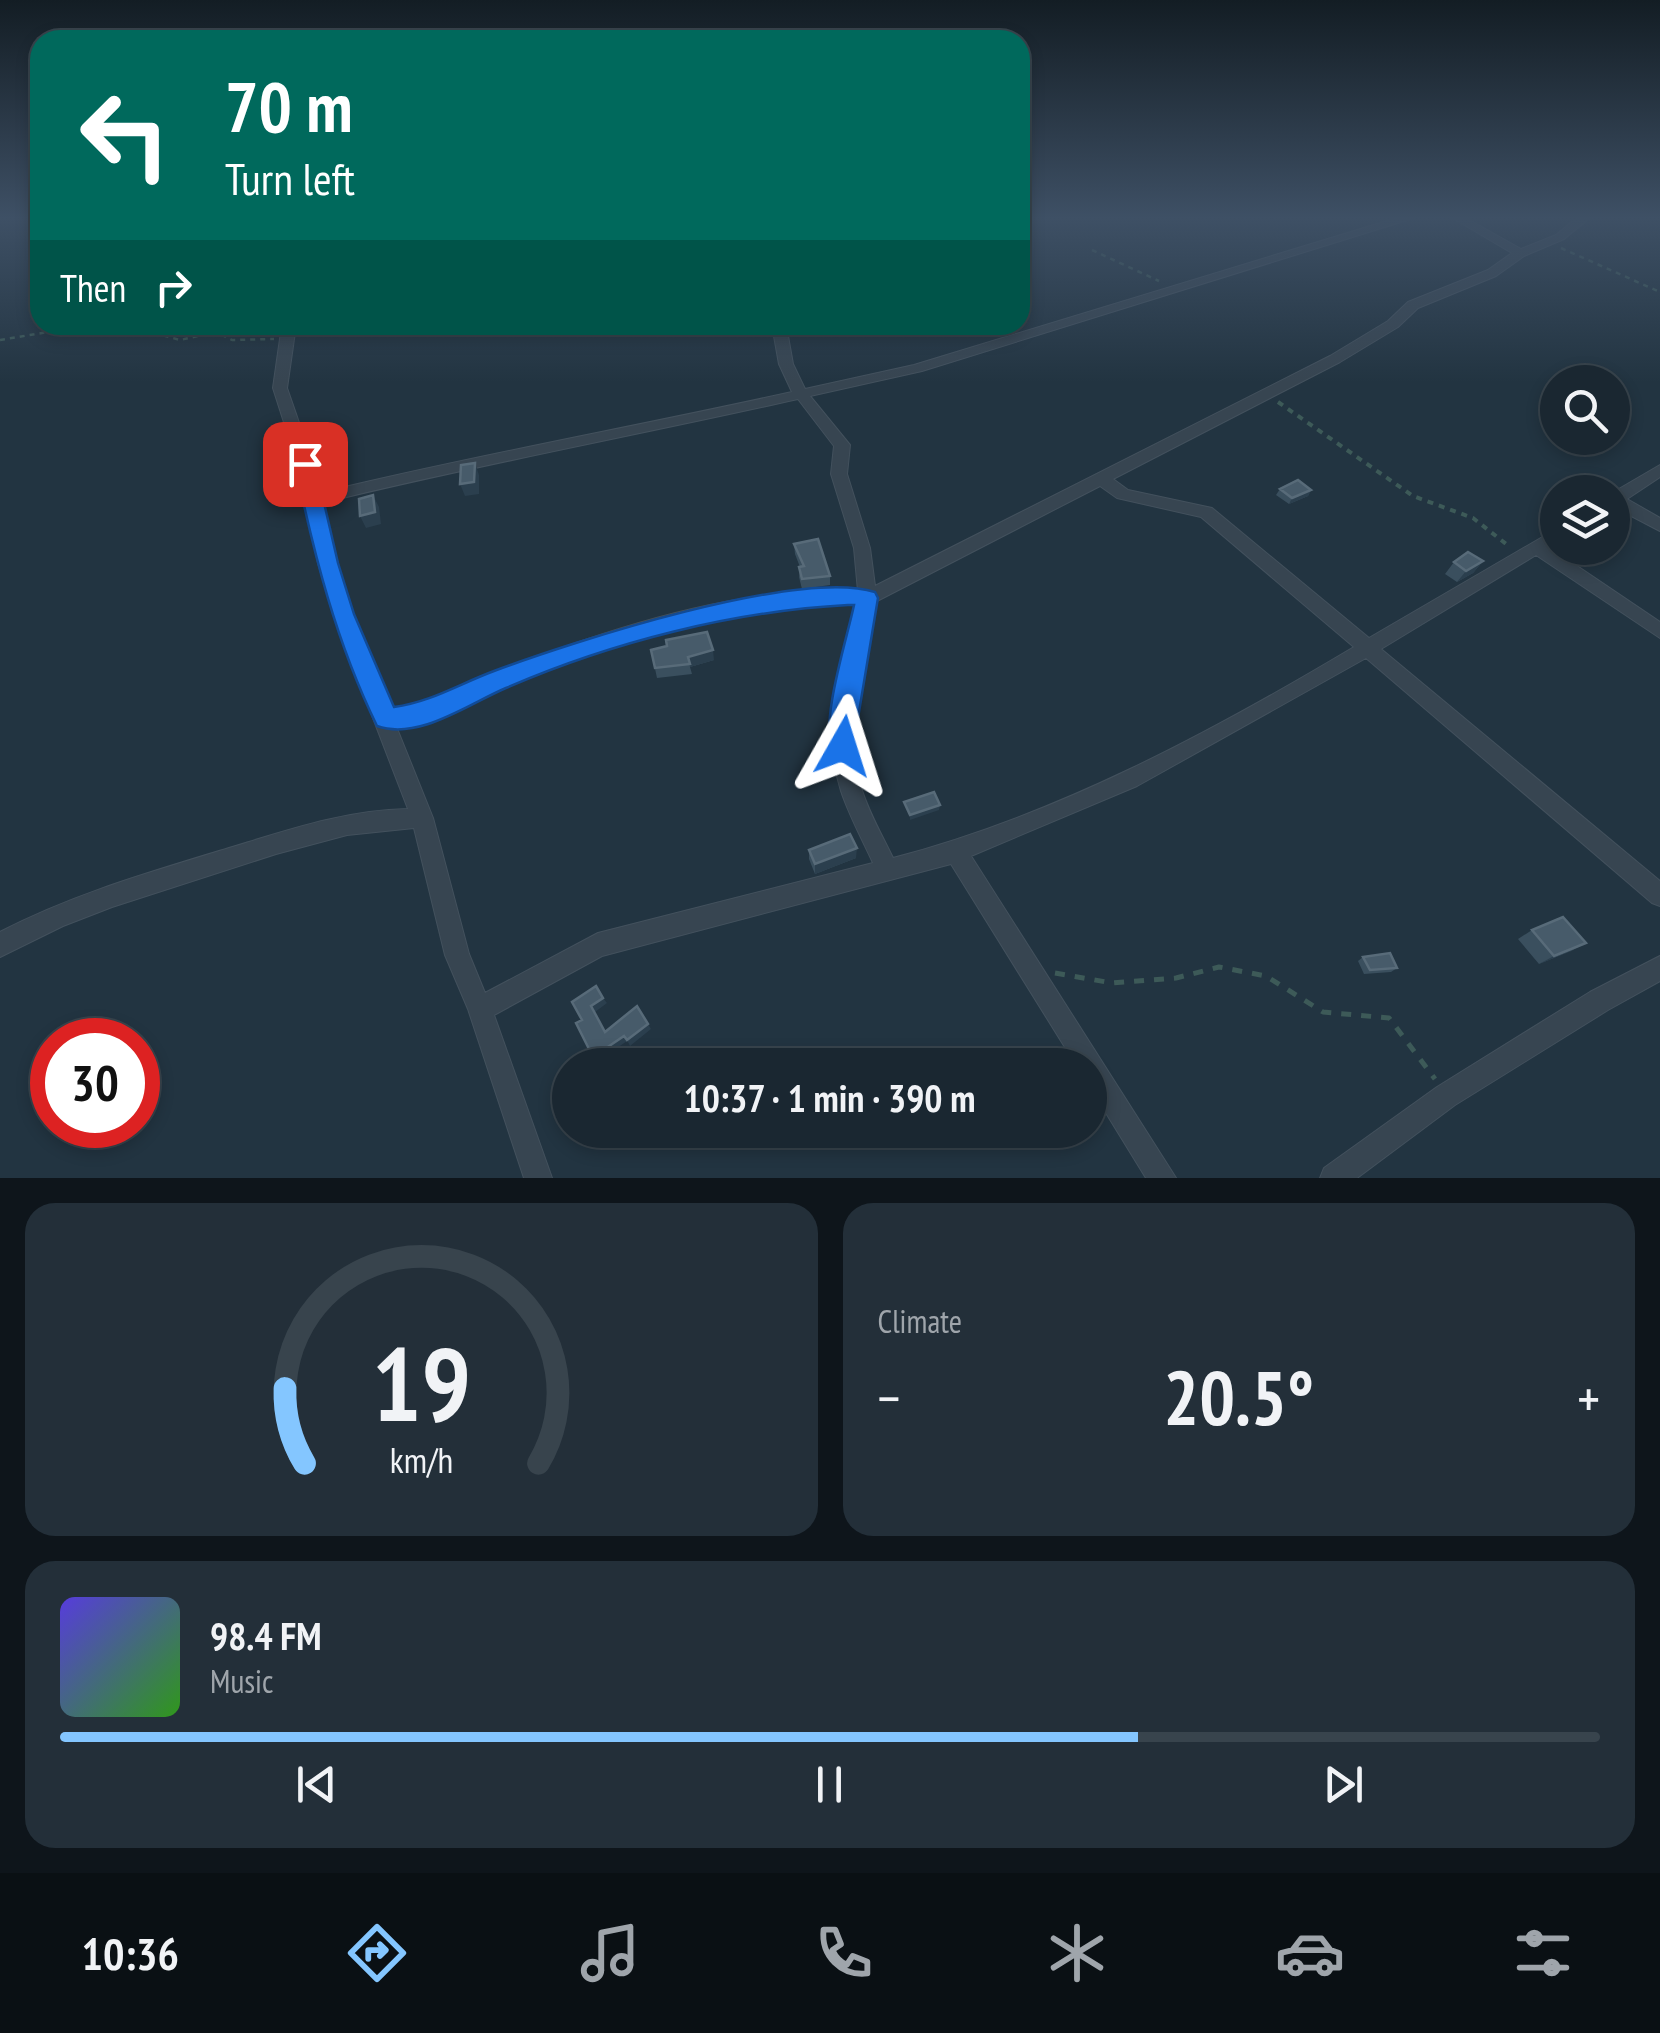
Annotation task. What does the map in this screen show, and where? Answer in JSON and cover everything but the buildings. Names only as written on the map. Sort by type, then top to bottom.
[{"type":"street","points":[[1030,335],[1227,272]]},
{"type":"street","points":[[386,719],[428,713],[500,680],[622,637],[672,624],[792,599],[832,595],[866,598],[1335,359],[1393,324],[1413,305],[1489,272]]},
{"type":"street","points":[[289,335],[280,388],[342,614],[422,818],[458,955],[538,1178]]},
{"type":"street","points":[[780,335],[798,395],[842,445],[839,474],[862,548],[866,598],[844,716],[843,746],[851,789],[887,870]]},
{"type":"street","points":[[313,500],[447,467],[638,431],[917,368],[1030,335]]},
{"type":"street","points":[[1630,490],[1660,470]]},
{"type":"street","points":[[1099,477],[1123,494],[1206,512],[1660,895]]},
{"type":"street","points":[[1630,509],[1660,526]]},
{"type":"street","points":[[480,1009],[598,945],[956,852],[1148,770],[1313,682],[1366,646],[1540,545]]},
{"type":"street","points":[[1530,551],[1660,631]]},
{"type":"street","points":[[0,945],[104,897],[324,830],[365,819],[422,818]]},
{"type":"street","points":[[956,852],[1162,1178]]},
{"type":"street","points":[[1334,1178],[1446,1096],[1660,968]]},
{"type":"path","points":[[1139,272],[1158,281],[1184,285]]},
{"type":"path","points":[[1614,272],[1660,292]]},
{"type":"path","points":[[0,340],[30,335]]},
{"type":"path","points":[[161,335],[180,340],[202,335]]},
{"type":"path","points":[[222,335],[232,340],[268,335]]},
{"type":"path","points":[[1266,394],[1413,496],[1473,518],[1530,551]]},
{"type":"path","points":[[1030,970],[1112,983],[1176,978],[1219,967],[1266,976],[1324,1012],[1389,1018],[1446,1096]]},
{"type":"route","points":[[305,464],[326,563],[342,614],[386,719],[428,713],[500,680],[622,637],[726,611],[832,595],[866,598],[844,716],[843,746]]}]
